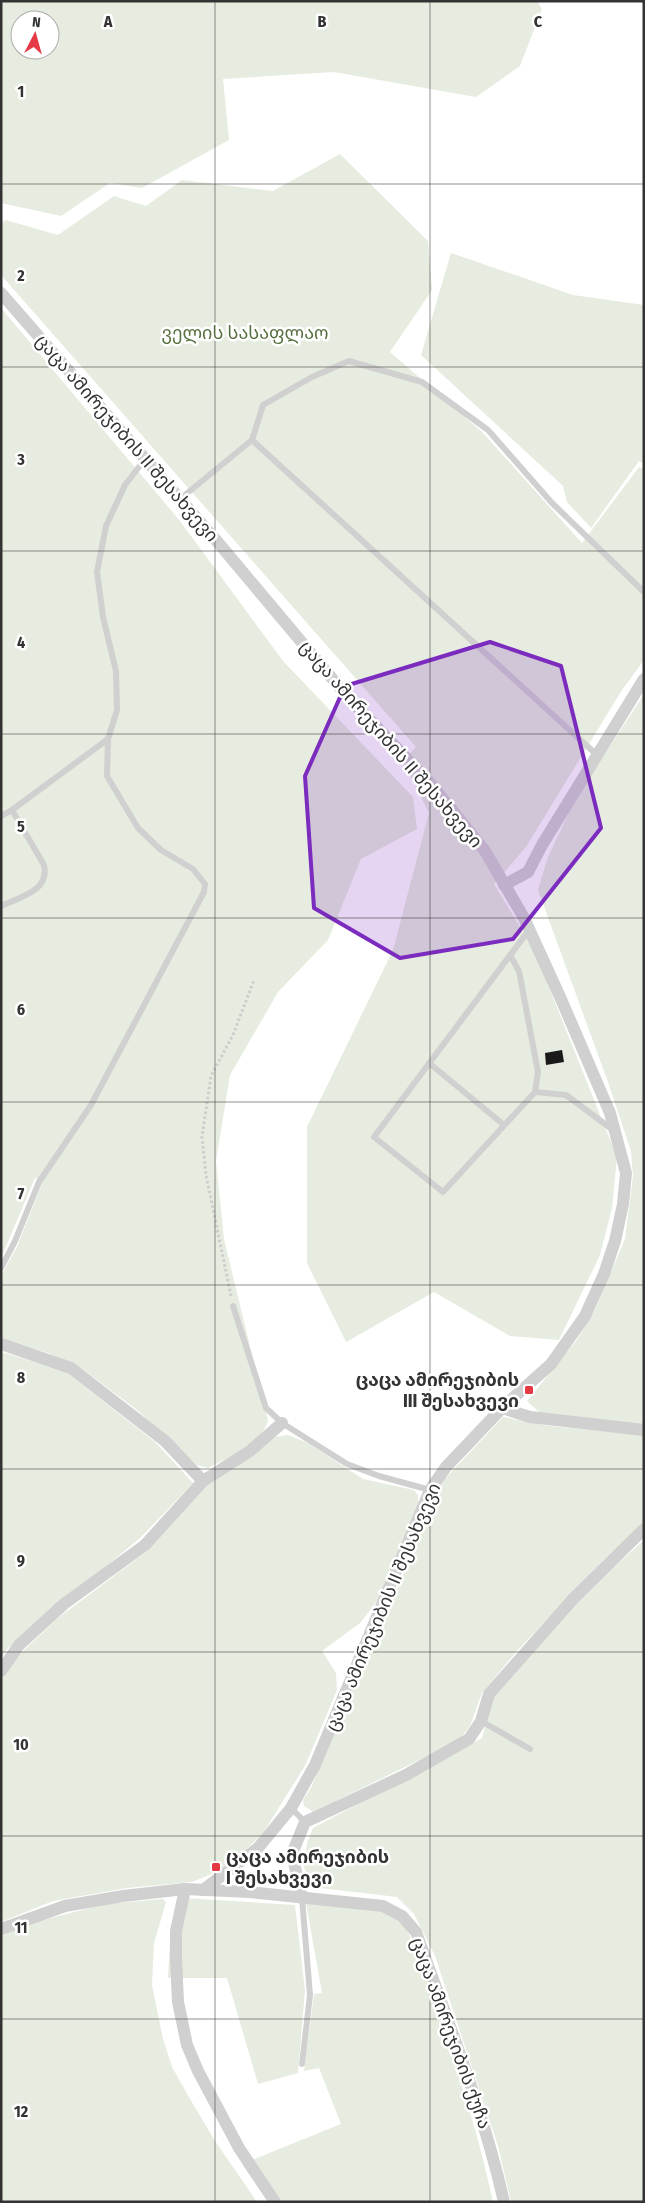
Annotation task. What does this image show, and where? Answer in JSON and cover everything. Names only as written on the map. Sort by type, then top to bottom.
[{"type":"street","name":"ცაცა ამირეჯიბის II შესახვევი","points":[[1,293],[180,499],[346,695],[431,784],[485,851],[529,930],[610,1113],[626,1173],[623,1204],[615,1241],[604,1274],[585,1316],[551,1364],[502,1408],[446,1467],[430,1490],[315,1765],[291,1808],[258,1848],[203,1890]]},
{"type":"street","points":[[504,885],[528,872],[542,845],[644,679]]},
{"type":"street","points":[[1,1344],[71,1368],[165,1441],[202,1480]]},
{"type":"street","points":[[502,1408],[530,1417],[644,1430]]},
{"type":"street","points":[[1,1671],[19,1645],[52,1616],[144,1545],[202,1480],[250,1451],[282,1423]]},
{"type":"street","points":[[302,1898],[292,1854],[305,1822],[422,1766],[469,1739],[481,1722],[488,1694],[573,1599],[644,1529]]},
{"type":"street","points":[[185,1889],[176,1931],[176,1958],[178,2002],[187,2045],[198,2071],[239,2148],[275,2202]]},
{"type":"street","name":"ცაცა ამირეჯიბის ქუჩა","points":[[1,1929],[65,1906],[123,1896],[185,1889],[249,1892],[383,1906],[402,1916],[416,1932],[465,2064],[495,2158],[504,2202]]},
{"type":"lane","points":[[180,499],[252,440],[263,406],[312,377],[349,361],[422,382],[488,430],[552,503],[644,592]]},
{"type":"lane","points":[[252,440],[598,756]]},
{"type":"lane","points":[[1,1268],[15,1241],[39,1182],[91,1105],[204,892],[205,884],[193,869],[156,845],[138,828],[120,802],[107,776],[108,739],[117,710],[116,671],[102,617],[97,572],[106,526],[125,484],[145,459]]},
{"type":"lane","points":[[1,816],[12,810],[108,739]]},
{"type":"lane","points":[[1,906],[43,884],[46,875],[44,865],[12,810]]},
{"type":"lane","points":[[510,955],[519,971],[538,1072],[535,1092],[443,1192],[374,1137],[429,1063],[510,955],[529,930]]},
{"type":"lane","points":[[429,1063],[504,1125]]},
{"type":"lane","points":[[535,1092],[566,1095],[615,1132]]},
{"type":"lane","points":[[233,1306],[266,1408],[282,1423],[346,1464],[379,1476],[430,1490]]},
{"type":"lane","points":[[481,1722],[530,1749]]},
{"type":"lane","points":[[291,1808],[305,1822]]},
{"type":"lane","points":[[302,1898],[310,1994],[302,2064]]},
{"type":"path","points":[[233,1306],[206,1174],[202,1137],[211,1076],[233,1035],[254,980]]},
{"type":"highlighted area","points":[[490,642],[561,666],[601,828],[513,939],[400,958],[314,908],[305,776],[345,686]]},
{"type":"green space","points":[[1,1],[537,1],[542,9],[520,66],[476,97],[334,72],[223,79],[229,140],[142,188],[110,183],[61,216],[1,203]]},
{"type":"green space","name":"ველის სასაფლაო","points":[[340,154],[428,241],[432,290],[390,352],[483,433],[582,543],[639,467],[644,470],[644,660],[622,690],[526,847],[494,884],[534,950],[617,1157],[612,1208],[600,1255],[559,1340],[510,1336],[434,1292],[346,1342],[307,1263],[307,1127],[393,950],[429,813],[403,761],[416,747],[1,275],[1,223],[6,220],[58,235],[114,196],[146,206],[182,180],[273,191]]},
{"type":"green space","points":[[451,253],[573,295],[644,305],[644,463],[639,461],[591,528],[567,502],[563,486],[421,355]]},
{"type":"green space","points":[[1,308],[180,521],[283,661],[413,797],[417,829],[361,859],[328,940],[278,992],[230,1075],[216,1161],[224,1239],[268,1421],[264,1430],[251,1444],[235,1455],[208,1468],[197,1465],[137,1410],[84,1370],[48,1353],[1,1339],[1,1276],[17,1247],[43,1181],[35,1178],[1,1258]]},
{"type":"green space","points":[[644,694],[644,1425],[541,1414],[527,1401],[576,1341],[595,1310],[625,1239],[633,1176],[631,1151],[538,890],[548,857],[574,802]]},
{"type":"green space","points":[[1,1352],[65,1371],[155,1442],[193,1483],[141,1537],[8,1648],[1,1658]]},
{"type":"green space","points":[[503,1417],[550,1426],[644,1435],[644,1523],[594,1570],[516,1652],[482,1693],[470,1726],[458,1741],[313,1812],[304,1806],[303,1800],[311,1788],[444,1480]]},
{"type":"green space","points":[[288,1435],[308,1443],[363,1479],[414,1490],[418,1495],[418,1507],[378,1600],[360,1623],[322,1651],[336,1673],[337,1690],[306,1764],[263,1833],[238,1857],[214,1873],[192,1882],[127,1888],[53,1901],[1,1922],[1,1680],[17,1657],[58,1618],[146,1552],[206,1486],[275,1437]]},
{"type":"green space","points":[[644,1540],[644,2202],[511,2202],[498,2146],[435,1956],[414,1914],[397,1897],[320,1888],[308,1878],[304,1867],[307,1843],[313,1828],[482,1738],[493,1697],[584,1594]]},
{"type":"green space","points":[[184,1898],[295,1905],[305,1990],[298,2073],[258,2084],[227,1978],[168,1978],[170,1940]]},
{"type":"green space","points":[[163,1899],[166,1902],[154,1943],[152,1985],[163,2039],[172,2067],[190,2099],[215,2141],[257,2202],[1,2202],[1,1936],[31,1923],[106,1904]]},
{"type":"green space","points":[[306,1903],[369,1908],[392,1916],[405,1927],[420,1961],[455,2065],[480,2146],[493,2202],[268,2202],[242,2164],[341,2124],[319,2068],[304,2071],[314,1994],[322,1993]]},
{"type":"building","points":[[562,1050],[564,1062],[546,1065],[545,1053]]},
{"type":"place","name":"ცაცა ამირეჯიბის III შესახვევი","points":[[529,1390]]},
{"type":"place","name":"ცაცა ამირეჯიბის I შესახვევი","points":[[216,1867]]}]
